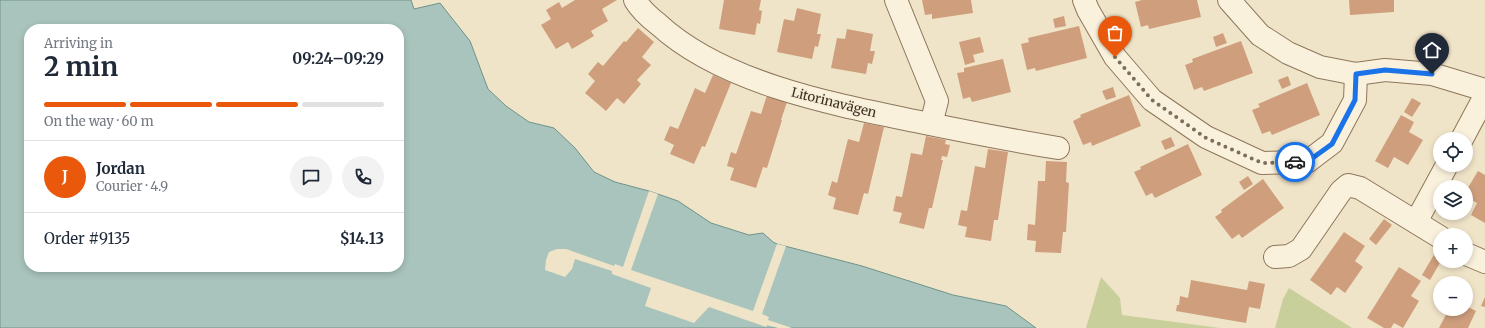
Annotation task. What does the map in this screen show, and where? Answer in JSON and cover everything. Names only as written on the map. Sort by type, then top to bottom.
[{"type":"street","name":"Litorinavägen","points":[[635,0],[640,8],[669,35],[703,57],[743,75],[795,93],[864,110],[988,136],[1058,148]]},
{"type":"street","points":[[896,0],[937,101],[932,124]]},
{"type":"street","points":[[1084,0],[1088,10],[1115,57],[1152,100],[1206,138],[1262,163],[1307,162],[1332,144],[1355,100],[1356,74]]},
{"type":"street","points":[[1229,0],[1260,35],[1288,54],[1320,67],[1356,74],[1385,70],[1432,74],[1485,90]]},
{"type":"street","points":[[1466,132],[1485,96]]},
{"type":"street","points":[[1416,222],[1443,172]]},
{"type":"street","points":[[1275,257],[1288,256],[1301,249],[1341,191],[1348,185],[1360,188],[1433,233]]},
{"type":"street","points":[[1473,257],[1485,262]]},
{"type":"green space","points":[[1101,277],[1120,298],[1122,315],[1220,328],[1086,328]]},
{"type":"green space","points":[[1289,288],[1352,328],[1275,328],[1283,299]]},
{"type":"water","points":[[0,0],[411,0],[414,9],[440,3],[470,41],[488,89],[506,106],[529,122],[554,128],[575,148],[594,172],[615,182],[649,191],[678,201],[711,223],[749,235],[763,233],[777,244],[862,266],[953,295],[1006,306],[1036,328],[0,328]]},
{"type":"pier","points":[[649,191],[658,194],[631,270],[753,311],[777,244],[786,246],[762,314],[769,317],[768,320],[792,328],[778,328],[767,325],[766,327],[709,307],[694,323],[645,306],[651,288],[612,274],[612,271],[575,259],[572,269],[565,277],[545,270],[549,252],[557,249],[566,249],[614,266],[615,264],[623,267]]},
{"type":"building","points":[[575,0],[617,0],[602,9],[608,21],[591,31],[594,36],[572,49],[568,42],[556,49],[541,25],[551,19],[546,10],[559,2],[562,8]]},
{"type":"building","points":[[724,0],[761,0],[759,10],[762,11],[760,24],[757,23],[755,35],[719,29]]},
{"type":"building","points":[[922,0],[971,0],[973,13],[932,19],[932,14],[925,15]]},
{"type":"building","points":[[1142,0],[1197,0],[1201,17],[1149,29],[1148,25],[1141,27],[1135,2]]},
{"type":"building","points":[[1349,0],[1394,0],[1394,12],[1350,15]]},
{"type":"building","points":[[797,8],[821,14],[817,34],[821,34],[818,47],[815,46],[812,59],[777,52],[784,19],[794,21]]},
{"type":"building","points":[[1064,16],[1066,26],[1055,28],[1053,19]]},
{"type":"building","points":[[1079,26],[1087,58],[1036,71],[1035,68],[1027,70],[1021,44],[1029,42],[1028,38]]},
{"type":"building","points":[[638,28],[654,42],[642,57],[651,65],[637,80],[641,84],[624,104],[617,98],[606,111],[585,93],[595,81],[588,74],[598,62],[603,66],[624,41],[626,42]]},
{"type":"building","points":[[847,29],[873,34],[870,51],[875,51],[872,64],[868,63],[866,74],[831,68],[837,38],[845,39]]},
{"type":"building","points":[[1223,33],[1227,43],[1216,47],[1213,37]]},
{"type":"building","points":[[980,37],[984,52],[973,55],[975,62],[965,65],[959,42]]},
{"type":"building","points":[[1241,41],[1253,73],[1204,91],[1202,87],[1194,90],[1185,65],[1193,62],[1192,59]]},
{"type":"building","points":[[1003,59],[1011,92],[972,102],[970,97],[963,99],[957,73],[964,72],[964,68]]},
{"type":"building","points":[[713,75],[731,83],[705,147],[702,146],[694,164],[670,154],[674,145],[664,140],[670,126],[678,129],[695,88],[705,93]]},
{"type":"building","points":[[1288,76],[1291,85],[1282,89],[1278,80]]},
{"type":"building","points":[[1307,83],[1320,115],[1272,135],[1270,131],[1262,134],[1252,110],[1260,107],[1258,104]]},
{"type":"building","points":[[1113,87],[1116,97],[1106,100],[1102,91]]},
{"type":"building","points":[[767,95],[787,102],[767,168],[763,167],[756,188],[730,180],[734,168],[727,166],[731,152],[736,154],[751,111],[761,114]]},
{"type":"building","points":[[1129,95],[1141,126],[1092,146],[1091,142],[1083,145],[1073,121],[1081,117],[1080,115]]},
{"type":"building","points":[[1412,98],[1421,103],[1412,117],[1404,112]]},
{"type":"building","points":[[1401,115],[1414,122],[1409,132],[1423,140],[1408,165],[1394,157],[1388,168],[1375,161]]},
{"type":"building","points":[[864,123],[884,127],[868,194],[864,193],[858,215],[833,209],[836,198],[828,195],[832,181],[837,183],[848,139],[859,142]]},
{"type":"building","points":[[926,136],[946,140],[945,144],[950,145],[947,157],[942,156],[941,160],[943,160],[932,208],[929,208],[924,229],[899,223],[902,213],[893,211],[896,196],[902,197],[911,153],[922,155]]},
{"type":"building","points":[[1171,137],[1175,146],[1165,150],[1161,141]]},
{"type":"building","points":[[1188,144],[1202,175],[1155,198],[1152,193],[1146,196],[1134,172],[1141,169],[1140,167]]},
{"type":"building","points":[[988,149],[1008,152],[998,220],[994,220],[991,241],[965,237],[967,227],[958,225],[961,210],[967,211],[975,166],[985,168]]},
{"type":"building","points":[[1046,161],[1067,162],[1066,182],[1069,183],[1066,232],[1063,232],[1061,253],[1035,252],[1036,241],[1027,240],[1028,224],[1035,225],[1038,181],[1045,181]]},
{"type":"building","points":[[1478,171],[1485,175],[1485,223],[1473,216],[1473,211],[1477,203],[1473,201],[1473,180]]},
{"type":"building","points":[[1248,176],[1253,184],[1244,190],[1239,182]]},
{"type":"building","points":[[1263,179],[1284,208],[1242,238],[1239,234],[1232,239],[1215,217],[1222,212],[1221,210]]},
{"type":"building","points":[[1384,219],[1392,225],[1376,245],[1369,239]]},
{"type":"building","points":[[1344,232],[1365,246],[1355,261],[1363,267],[1345,293],[1337,287],[1331,295],[1310,280]]},
{"type":"building","points":[[1433,256],[1433,268],[1437,268],[1430,280],[1422,275]]},
{"type":"building","points":[[1399,267],[1421,281],[1411,296],[1419,301],[1403,328],[1394,323],[1391,328],[1384,328],[1367,318]]},
{"type":"building","points":[[1191,280],[1247,290],[1249,281],[1265,284],[1260,309],[1249,307],[1246,323],[1176,311],[1177,305],[1179,305],[1180,296],[1188,298]]},
{"type":"building","points":[[1485,297],[1485,307],[1481,306]]},
{"type":"building","points":[[1473,310],[1476,311],[1468,328],[1439,328],[1445,316],[1473,316]]},
{"type":"way so far","points":[[1115,57],[1152,100],[1206,138],[1262,163],[1295,162]]},
{"type":"route","points":[[1295,162],[1307,162],[1332,144],[1355,100],[1356,74],[1385,70],[1432,74]]}]
